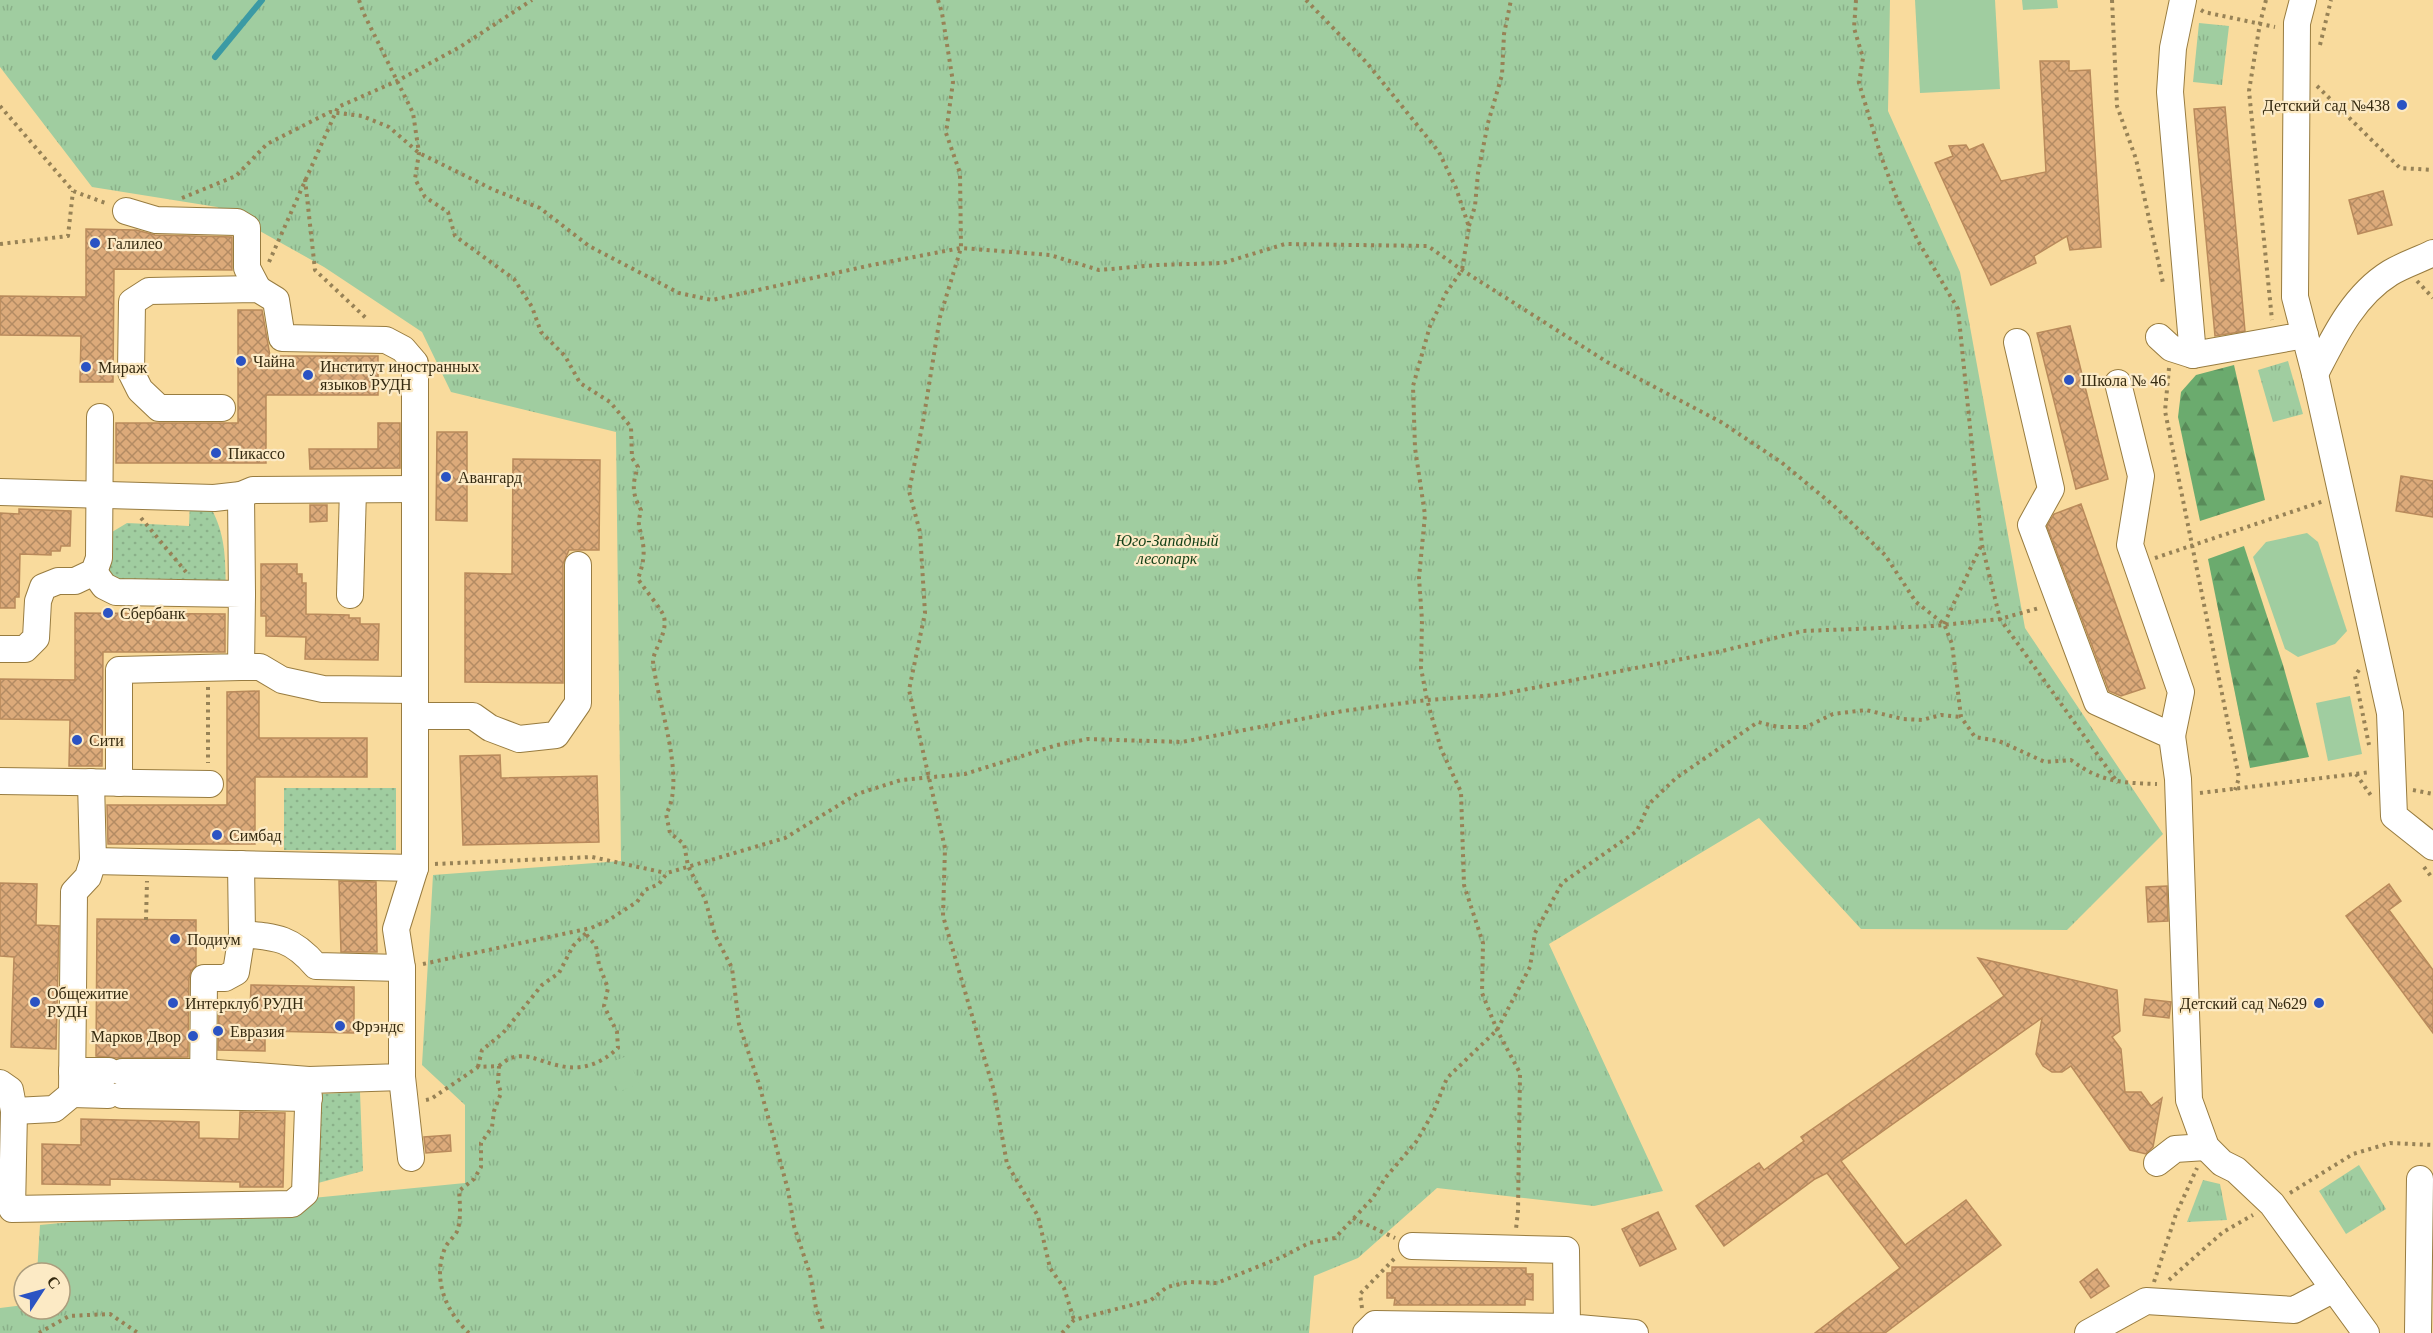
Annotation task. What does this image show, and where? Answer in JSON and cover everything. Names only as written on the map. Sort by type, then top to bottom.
[{"type":"lane","points":[[2303,0],[2297,23],[2295,297],[2390,712],[2394,816],[2433,848]]},
{"type":"lane","points":[[2189,8],[2173,48],[2170,92],[2175,347],[2305,335]]},
{"type":"lane","points":[[126,211],[156,220],[237,222],[247,228],[247,268],[258,289],[276,300],[282,338],[386,340],[403,349],[415,363],[415,868],[396,929],[402,968],[402,1077],[411,1158]]},
{"type":"lane","points":[[2314,374],[2340,325],[2362,297],[2390,273],[2433,253]]},
{"type":"lane","points":[[222,408],[159,408],[140,390],[131,372],[132,302],[149,291],[258,289]]},
{"type":"lane","points":[[2017,342],[2051,489],[2031,525],[2097,702],[2172,736]]},
{"type":"lane","points":[[2118,383],[2141,476],[2130,544],[2181,692],[2172,736],[2178,795],[2189,1100],[2206,1147],[2222,1163],[2236,1170],[2272,1204],[2366,1333]]},
{"type":"lane","points":[[0,649],[25,649],[36,638],[38,601],[43,587],[58,581],[75,581],[94,572],[99,558],[100,417]]},
{"type":"lane","points":[[0,492],[214,498],[241,495],[253,490],[415,489]]},
{"type":"lane","points":[[350,595],[352,490]]},
{"type":"lane","points":[[241,495],[241,668]]},
{"type":"lane","points":[[415,716],[473,716],[490,728],[519,739],[556,735],[578,703],[578,565]]},
{"type":"lane","points":[[94,572],[104,586],[116,592],[242,594]]},
{"type":"lane","points":[[118,783],[119,670],[260,667],[282,680],[323,689],[415,690]]},
{"type":"lane","points":[[0,781],[118,783],[209,778]]},
{"type":"lane","points":[[14,1111],[54,1109],[72,1083],[74,892],[88,877],[93,861],[91,782]]},
{"type":"lane","points":[[93,861],[415,868]]},
{"type":"lane","points":[[203,1084],[204,978],[225,978],[236,972],[242,934],[241,864]]},
{"type":"lane","points":[[242,934],[274,937],[301,949],[316,966],[402,968]]},
{"type":"lane","points":[[72,1083],[203,1084],[309,1089],[402,1077]]},
{"type":"lane","points":[[0,1083],[10,1090],[14,1111],[6,1208],[292,1204],[305,1193],[309,1089]]},
{"type":"lane","points":[[2157,1163],[2175,1149],[2206,1147]]},
{"type":"lane","points":[[2418,1333],[2420,1179]]},
{"type":"lane","points":[[1412,1246],[1566,1250],[1567,1327]]},
{"type":"lane","points":[[2088,1333],[2146,1301],[2294,1310],[2334,1289]]},
{"type":"lane","points":[[1370,1329],[1567,1327],[1624,1332]]},
{"type":"path","points":[[359,0],[413,113],[419,153],[415,178],[425,197],[448,212],[454,236],[514,279],[532,307],[541,332],[565,356],[580,383],[610,402],[631,427],[633,458],[638,467],[632,482],[641,510],[637,527],[643,542],[644,562],[638,579],[664,616],[662,641],[653,656],[657,693],[674,768],[672,803],[666,814],[670,833],[684,844],[688,866],[705,899],[715,935],[732,968],[739,1024],[759,1084],[788,1190],[794,1226],[810,1274],[816,1308],[824,1333]]},
{"type":"path","points":[[258,289],[338,107],[397,81],[460,47],[532,0]]},
{"type":"path","points":[[938,0],[953,82],[946,133],[960,173],[961,248],[940,317],[909,491],[920,532],[925,614],[909,690],[945,848],[943,916],[994,1091],[1007,1164],[1038,1216],[1050,1268],[1064,1288],[1074,1320]]},
{"type":"path","points":[[1306,0],[1367,63],[1439,152],[1456,188],[1469,227]]},
{"type":"path","points":[[1511,0],[1504,34],[1502,75],[1488,123],[1462,270],[1446,293],[1430,326],[1413,386],[1415,448],[1425,515],[1419,578],[1422,620],[1421,668],[1427,700],[1441,749],[1461,792],[1464,885],[1483,943],[1482,993],[1497,1030],[1520,1073],[1518,1211]]},
{"type":"path","points":[[1856,0],[1854,28],[1863,58],[1859,83],[1881,156],[1896,195],[1918,241],[1958,309],[1982,545],[2000,619],[2118,783]]},
{"type":"path","points":[[2112,0],[2117,106],[2136,159],[2164,286]]},
{"type":"path","points":[[2266,0],[2249,91],[2273,323]]},
{"type":"path","points":[[2320,46],[2331,0]]},
{"type":"path","points":[[2189,8],[2196,4],[2204,12],[2274,26],[2280,36]]},
{"type":"path","points":[[2296,66],[2400,168],[2433,170]]},
{"type":"path","points":[[0,106],[73,191],[126,211]]},
{"type":"path","points":[[172,200],[236,176],[267,144],[330,112],[335,112],[362,116],[389,127],[419,153],[494,190],[540,208],[589,246],[679,293],[712,300],[872,264],[961,248],[1050,255],[1099,270],[1223,263],[1285,244],[1428,246],[1607,362],[1721,422],[1781,462],[1833,505],[1886,555],[1916,602],[1944,624],[1952,644],[1961,717],[1975,737],[1999,741],[2045,762],[2071,760],[2088,773],[2118,783],[2163,784],[2178,795],[2374,772]]},
{"type":"path","points":[[305,178],[315,270],[356,306],[386,340]]},
{"type":"path","points":[[0,244],[68,236],[73,191]]},
{"type":"path","points":[[2420,286],[2433,298]]},
{"type":"path","points":[[2175,347],[2164,411],[2239,778],[2235,790]]},
{"type":"path","points":[[133,495],[139,516],[204,594]]},
{"type":"path","points":[[2137,565],[2342,495]]},
{"type":"path","points":[[1944,624],[1982,545]]},
{"type":"path","points":[[415,868],[447,862],[592,857],[667,873],[786,838],[857,794],[901,780],[965,774],[1057,745],[1088,739],[1182,741],[1343,711],[1427,700],[1497,695],[1718,652],[1803,631],[1944,624],[2000,619],[2023,614]]},
{"type":"path","points":[[208,668],[209,778]]},
{"type":"path","points":[[1062,1333],[1074,1320],[1151,1300],[1167,1287],[1189,1282],[1217,1283],[1282,1257],[1309,1243],[1335,1238],[1372,1199],[1386,1177],[1416,1142],[1433,1113],[1447,1078],[1497,1030],[1530,967],[1535,933],[1562,884],[1637,831],[1649,804],[1676,778],[1758,722],[1778,727],[1806,727],[1833,714],[1866,710],[1903,719],[1922,720],[1941,715],[1961,717]]},
{"type":"path","points":[[2409,789],[2433,794]]},
{"type":"path","points":[[402,968],[591,927],[607,921],[637,902],[645,890],[659,884],[667,873]]},
{"type":"path","points":[[146,920],[147,897]]},
{"type":"path","points":[[478,1067],[482,1050],[503,1034],[542,985],[559,973],[573,946],[591,927]]},
{"type":"path","points":[[431,1099],[478,1067],[499,1066],[508,1058],[528,1056],[562,1067],[590,1066],[608,1058],[618,1048],[617,1032],[604,1006],[608,988],[599,965],[596,946],[585,933]]},
{"type":"path","points":[[469,1333],[458,1323],[440,1285],[441,1263],[446,1246],[458,1231],[459,1191],[474,1179],[481,1167],[481,1143],[492,1127],[494,1111],[501,1093],[498,1083],[499,1066]]},
{"type":"path","points":[[2146,1301],[2223,1232],[2353,1154],[2390,1143],[2433,1145]]},
{"type":"path","points":[[2146,1301],[2159,1269],[2176,1214],[2206,1147]]},
{"type":"path","points":[[1353,1218],[1412,1246]]},
{"type":"path","points":[[1370,1329],[1362,1311],[1360,1294],[1389,1261],[1412,1246]]},
{"type":"path","points":[[39,1333],[69,1316],[110,1314],[138,1333]]},
{"type":"green space","name":"Юго-Западный лесопарк","points":[[0,0],[1890,0],[1888,111],[1960,272],[2025,628],[2163,834],[2067,930],[1861,929],[1759,818],[1549,944],[1663,1191],[1594,1206],[1437,1188],[1358,1258],[1314,1276],[1309,1333],[0,1333],[0,1308],[12,1306],[12,1321],[72,1321],[72,1261],[38,1261],[40,1225],[465,1183],[465,1105],[422,1065],[433,875],[621,861],[616,432],[451,392],[422,332],[324,267],[217,207],[92,187],[0,67]]},
{"type":"green space","points":[[1915,0],[1995,0],[2000,89],[1920,93]]},
{"type":"green space","points":[[2022,0],[2057,0],[2058,8],[2023,10]]},
{"type":"green space","points":[[2199,23],[2229,26],[2222,85],[2193,82]]},
{"type":"green space","points":[[2288,361],[2303,414],[2273,422],[2258,370]]},
{"type":"green space","points":[[2234,365],[2265,500],[2200,521],[2178,417],[2181,392],[2196,375]]},
{"type":"green space","points":[[190,501],[210,506],[215,517],[224,546],[226,589],[109,583],[107,535],[127,523],[189,526]]},
{"type":"green space","points":[[2307,533],[2318,542],[2347,631],[2335,644],[2298,657],[2285,649],[2253,557],[2266,542]]},
{"type":"green space","points":[[2244,546],[2283,665],[2309,757],[2250,768],[2208,559]]},
{"type":"green space","points":[[2350,696],[2362,754],[2328,761],[2316,703]]},
{"type":"green space","points":[[284,788],[396,788],[396,850],[284,850]]},
{"type":"green space","points":[[627,1056],[639,1083],[619,1092],[607,1064]]},
{"type":"green space","points":[[360,1092],[363,1171],[318,1183],[320,1094]]},
{"type":"green space","points":[[2359,1165],[2386,1209],[2346,1234],[2319,1191]]},
{"type":"green space","points":[[2203,1180],[2220,1184],[2227,1220],[2187,1222]]},
{"type":"building","points":[[2040,61],[2069,61],[2069,71],[2090,70],[2101,247],[2070,250],[2067,236],[2034,256],[2036,263],[1991,285],[1935,163],[1953,156],[1949,146],[1966,145],[1969,150],[1983,144],[2001,181],[2046,172]]},
{"type":"building","points":[[2225,107],[2245,331],[2215,336],[2194,109]]},
{"type":"building","points":[[2383,191],[2392,225],[2358,234],[2349,200]]},
{"type":"building","points":[[86,229],[136,230],[155,235],[232,237],[232,270],[114,269],[113,382],[80,382],[81,336],[0,335],[0,296],[86,297]]},
{"type":"building","name":"Институт иностранных языков РУДН","points":[[238,310],[262,310],[270,356],[378,356],[378,395],[266,395],[266,463],[116,463],[116,423],[238,423]]},
{"type":"building","points":[[2070,326],[2108,479],[2076,489],[2037,333]]},
{"type":"building","points":[[378,423],[400,423],[400,468],[310,469],[309,449],[378,449]]},
{"type":"building","points":[[437,432],[467,432],[467,521],[436,520]]},
{"type":"building","points":[[513,459],[600,460],[599,550],[569,550],[563,564],[563,683],[465,682],[465,573],[512,574]]},
{"type":"building","points":[[2401,476],[2433,481],[2433,517],[2396,511]]},
{"type":"building","points":[[2081,504],[2145,688],[2121,696],[2109,691],[2047,526],[2054,514]]},
{"type":"building","points":[[310,505],[327,505],[327,521],[310,522]]},
{"type":"building","points":[[19,509],[71,511],[70,546],[61,546],[60,551],[51,551],[51,555],[20,554],[19,597],[15,597],[15,608],[0,608],[0,513],[19,514]]},
{"type":"building","points":[[261,564],[297,564],[297,574],[302,574],[302,583],[306,583],[306,614],[349,615],[349,618],[360,618],[360,624],[379,624],[378,660],[305,659],[306,637],[266,636],[266,616],[261,616]]},
{"type":"building","points":[[75,613],[225,614],[225,652],[103,652],[102,766],[69,766],[70,720],[0,719],[0,679],[75,680]]},
{"type":"building","points":[[259,691],[259,738],[367,738],[367,777],[255,777],[255,844],[108,844],[107,805],[227,805],[227,692]]},
{"type":"building","points":[[500,755],[501,778],[597,776],[599,842],[463,845],[460,756]]},
{"type":"building","points":[[339,881],[376,882],[377,952],[341,952]]},
{"type":"building","name":"Общежитие РУДН","points":[[0,883],[37,884],[36,925],[59,926],[56,1049],[11,1047],[14,957],[0,956]]},
{"type":"building","points":[[2389,884],[2401,901],[2389,910],[2433,970],[2433,1033],[2346,916]]},
{"type":"building","points":[[2167,886],[2168,921],[2148,922],[2146,887]]},
{"type":"building","name":"Интерклуб РУДН","points":[[97,919],[196,920],[196,966],[189,978],[188,1057],[96,1056]]},
{"type":"building","points":[[1978,958],[2117,990],[2120,1031],[2112,1037],[2121,1049],[2125,1092],[2141,1092],[2151,1106],[2162,1098],[2153,1147],[2146,1154],[2130,1150],[2071,1066],[2062,1072],[2052,1072],[2043,1066],[2036,1054],[2042,1018],[1841,1161],[1905,1245],[1966,1200],[2001,1245],[1885,1333],[1815,1333],[1900,1268],[1827,1173],[1815,1179],[1724,1246],[1696,1206],[1759,1163],[1764,1170],[1804,1141],[1801,1137],[2004,996]]},
{"type":"building","points":[[251,985],[354,987],[354,1033],[265,1031],[265,1051],[218,1050],[219,1011],[250,1011]]},
{"type":"building","points":[[2145,999],[2171,1002],[2169,1018],[2143,1015]]},
{"type":"building","points":[[240,1112],[285,1113],[283,1187],[240,1187],[240,1182],[110,1179],[110,1185],[42,1184],[42,1144],[81,1145],[81,1119],[199,1122],[199,1138],[239,1139]]},
{"type":"building","points":[[450,1135],[451,1151],[426,1153],[424,1137]]},
{"type":"building","points":[[1658,1212],[1676,1249],[1640,1266],[1622,1229]]},
{"type":"building","points":[[1392,1267],[1526,1268],[1526,1274],[1533,1274],[1533,1300],[1525,1299],[1525,1305],[1394,1305],[1395,1298],[1387,1298],[1387,1273],[1392,1273]]},
{"type":"building","points":[[2097,1269],[2109,1286],[2091,1298],[2080,1282]]},
{"type":"waterway","points":[[215,57],[262,0]]},
{"type":"place","name":"Детский сад №438","points":[[2402,105]]},
{"type":"place","name":"Галилео","points":[[95,243]]},
{"type":"place","name":"Чайна","points":[[241,361]]},
{"type":"place","name":"Мираж","points":[[86,367]]},
{"type":"place","name":"Институт иностранных языков РУДН","points":[[308,375]]},
{"type":"place","name":"Школа № 46","points":[[2069,380]]},
{"type":"place","name":"Пикассо","points":[[216,453]]},
{"type":"place","name":"Авангард","points":[[446,477]]},
{"type":"place","name":"Сбербанк","points":[[108,613]]},
{"type":"place","name":"Сити","points":[[77,740]]},
{"type":"place","name":"Симбад","points":[[217,835]]},
{"type":"place","name":"Подиум","points":[[175,939]]},
{"type":"place","name":"Общежитие РУДН","points":[[35,1002]]},
{"type":"place","name":"Интерклуб РУДН","points":[[173,1003]]},
{"type":"place","name":"Детский сад №629","points":[[2319,1003]]},
{"type":"place","name":"Фрэндс","points":[[340,1026]]},
{"type":"place","name":"Евразия","points":[[218,1031]]},
{"type":"place","name":"Марков Двор","points":[[193,1036]]}]
